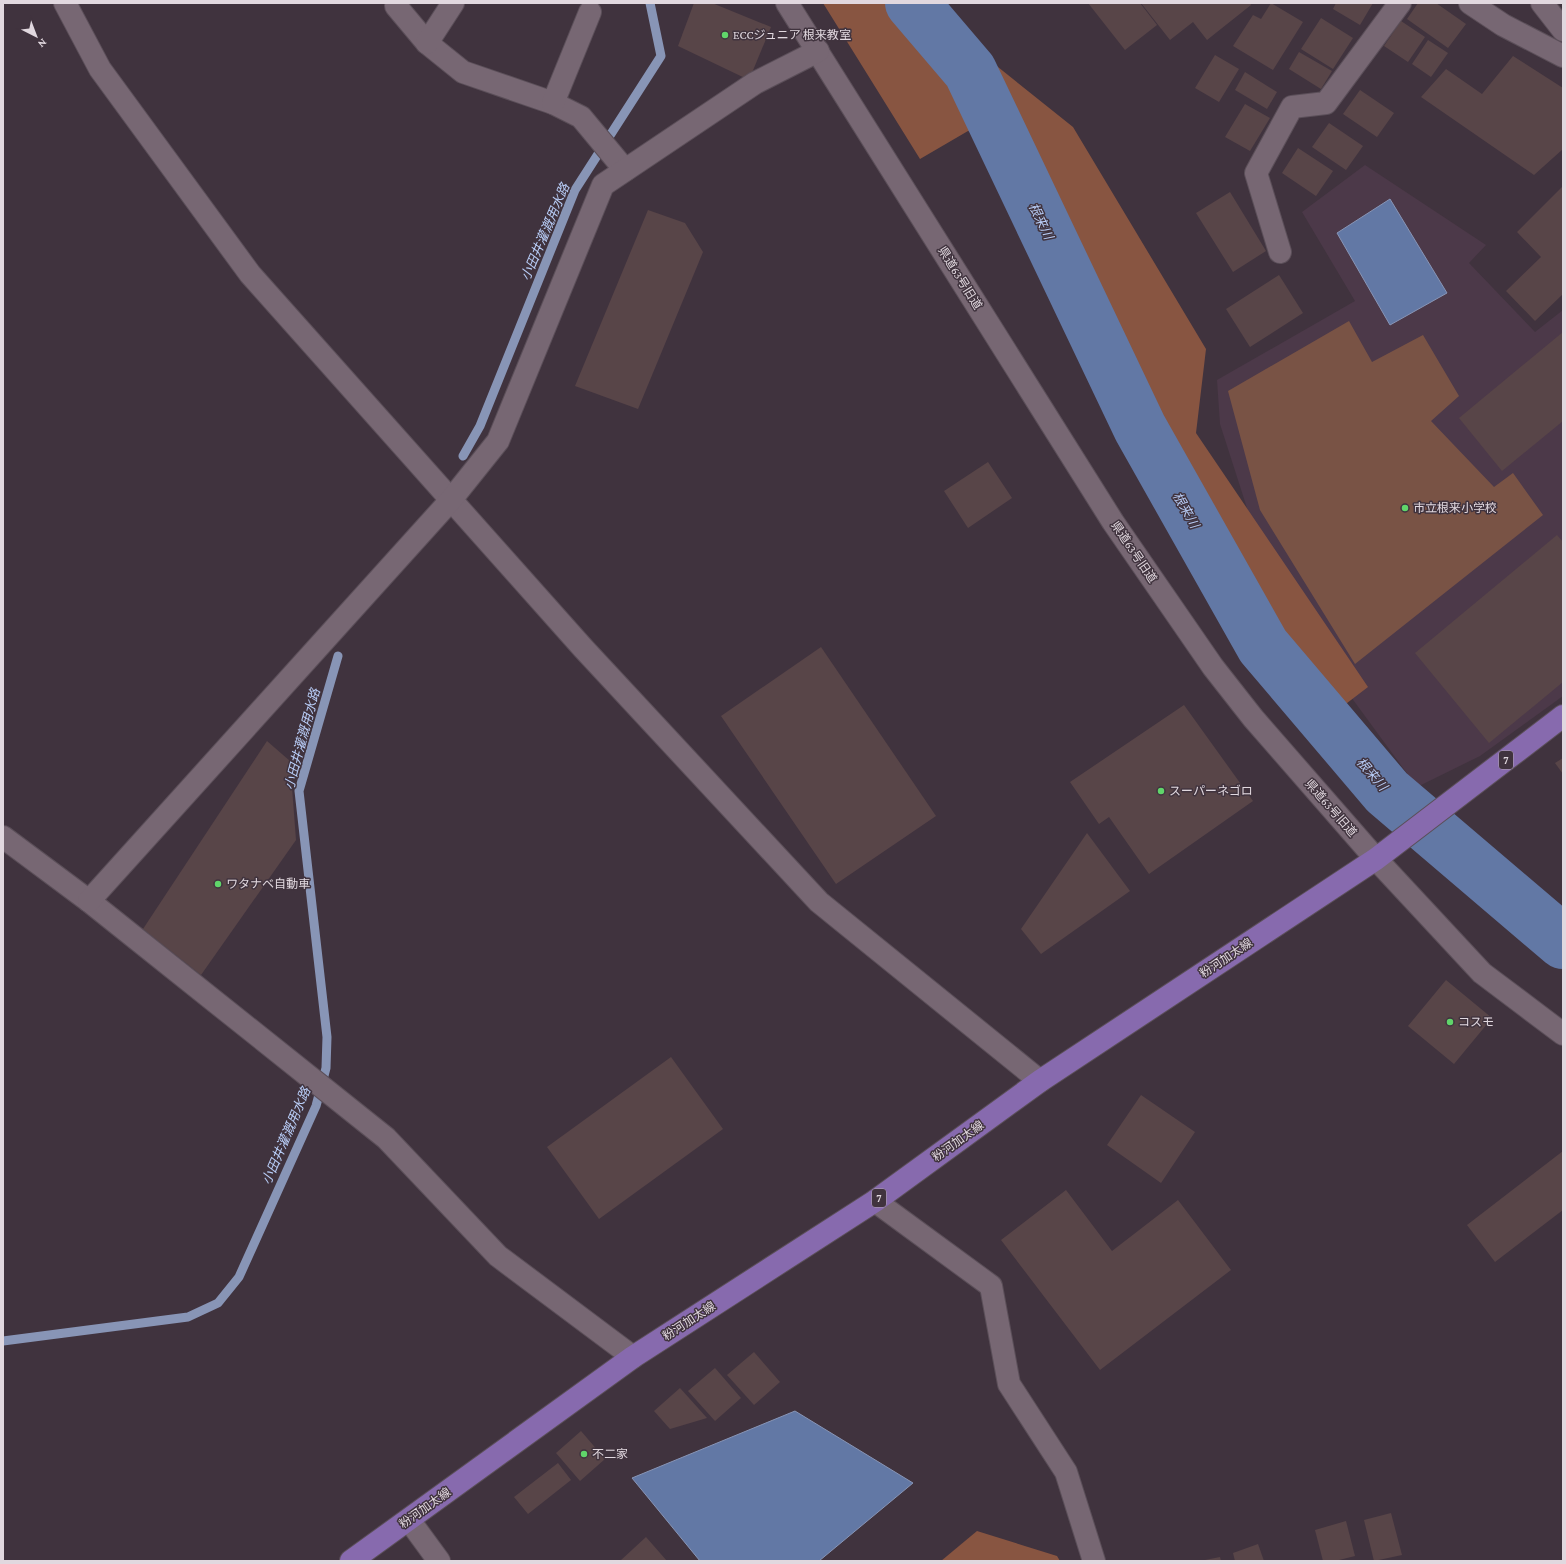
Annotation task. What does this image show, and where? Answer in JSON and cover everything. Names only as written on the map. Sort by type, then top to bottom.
[{"type":"main road","name":"粉河加太線","points":[[351,1561],[633,1357],[875,1201],[1040,1081],[1376,859],[1563,716]]},
{"type":"street","points":[[65,3],[100,69],[250,274],[450,500],[584,648],[819,902],[1040,1081]]},
{"type":"street","points":[[427,43],[453,3]]},
{"type":"street","points":[[1280,252],[1256,173],[1292,107],[1326,103],[1400,3]]},
{"type":"street","points":[[1470,3],[1503,25],[1563,56]]},
{"type":"street","points":[[1542,3],[1563,30]]},
{"type":"street","points":[[396,6],[427,43],[463,72],[553,104],[581,117],[621,165]]},
{"type":"street","points":[[553,104],[590,12]]},
{"type":"street","name":"県道63号旧道","points":[[793,12],[1113,522],[1213,667],[1253,718],[1376,859],[1482,973],[1563,1034]]},
{"type":"street","points":[[88,900],[450,500],[498,441],[603,185],[621,165],[755,83],[818,51]]},
{"type":"street","points":[[3,837],[88,900],[386,1138],[498,1256],[633,1357]]},
{"type":"street","points":[[875,1201],[991,1286],[1009,1384],[1066,1472],[1094,1561]]},
{"type":"street","points":[[409,1520],[439,1561]]},
{"type":"shaded area","points":[[823,3],[918,3],[1073,127],[1206,349],[1196,433],[1368,687],[1334,713],[1258,620],[1147,408],[1077,239],[1027,146],[968,131],[920,159]]},
{"type":"shaded area","name":"市立根来小学校","points":[[1365,165],[1486,245],[1469,263],[1535,332],[1563,310],[1563,696],[1480,756],[1417,787],[1274,592],[1220,424],[1217,380],[1355,301],[1302,212]]},
{"type":"shaded area","points":[[1349,321],[1372,362],[1423,335],[1459,396],[1431,421],[1494,487],[1513,473],[1543,515],[1355,664],[1260,510],[1228,391]]},
{"type":"shaded area","points":[[977,1531],[1057,1556],[1060,1561],[941,1561]]},
{"type":"water","points":[[1390,199],[1447,293],[1390,325],[1337,233]]},
{"type":"water","points":[[795,1411],[913,1483],[819,1561],[700,1561],[632,1478]]},
{"type":"building","name":"ECCジュニア 根来教室","points":[[694,3],[712,3],[771,27],[749,80],[678,46]]},
{"type":"building","points":[[1088,3],[1140,3],[1157,25],[1125,50]]},
{"type":"building","points":[[1141,3],[1250,3],[1251,5],[1207,40],[1193,22],[1170,40]]},
{"type":"building","points":[[1271,3],[1303,22],[1273,70],[1233,46],[1253,15],[1261,19]]},
{"type":"building","points":[[1336,3],[1373,3],[1360,25],[1333,9]]},
{"type":"building","points":[[1418,3],[1436,3],[1466,24],[1448,48],[1407,19]]},
{"type":"building","points":[[1321,18],[1353,38],[1333,69],[1301,49]]},
{"type":"building","points":[[1401,21],[1425,37],[1408,62],[1384,46]]},
{"type":"building","points":[[1428,40],[1448,53],[1431,77],[1412,64]]},
{"type":"building","points":[[1299,52],[1332,71],[1321,89],[1289,69]]},
{"type":"building","points":[[1215,55],[1239,69],[1219,102],[1195,88]]},
{"type":"building","points":[[1513,56],[1563,88],[1563,149],[1534,175],[1421,97],[1446,69],[1482,94]]},
{"type":"building","points":[[1245,72],[1277,92],[1267,109],[1235,90]]},
{"type":"building","points":[[1360,90],[1394,113],[1377,137],[1343,114]]},
{"type":"building","points":[[1245,104],[1270,118],[1250,151],[1225,137]]},
{"type":"building","points":[[1329,123],[1363,146],[1346,170],[1312,147]]},
{"type":"building","points":[[1298,148],[1333,171],[1316,196],[1282,173]]},
{"type":"building","points":[[1563,186],[1563,294],[1535,321],[1506,291],[1541,257],[1517,232]]},
{"type":"building","points":[[1230,192],[1266,251],[1233,272],[1196,213]]},
{"type":"building","points":[[648,210],[685,223],[703,252],[638,409],[575,386]]},
{"type":"building","points":[[1279,275],[1303,313],[1250,347],[1226,309]]},
{"type":"building","points":[[1563,332],[1563,421],[1502,471],[1459,418]]},
{"type":"building","points":[[988,462],[1012,498],[968,528],[944,491]]},
{"type":"building","points":[[1557,535],[1563,542],[1563,682],[1489,743],[1415,653]]},
{"type":"building","points":[[821,647],[936,816],[836,884],[721,716]]},
{"type":"building","name":"スーパーネゴロ","points":[[1184,705],[1253,801],[1149,874],[1109,817],[1099,824],[1070,782]]},
{"type":"building","name":"ワタナベ自動車","points":[[267,741],[290,761],[296,840],[201,975],[143,929]]},
{"type":"building","points":[[1563,758],[1563,774],[1555,763]]},
{"type":"building","points":[[1087,833],[1130,891],[1041,954],[1021,929]]},
{"type":"building","points":[[1446,980],[1492,1018],[1454,1064],[1408,1026]]},
{"type":"building","points":[[671,1057],[723,1129],[599,1219],[547,1147]]},
{"type":"building","points":[[1141,1095],[1195,1132],[1161,1183],[1107,1145]]},
{"type":"building","points":[[1563,1151],[1563,1210],[1495,1262],[1467,1225]]},
{"type":"building","points":[[1066,1190],[1112,1251],[1178,1200],[1231,1270],[1100,1370],[1001,1240]]},
{"type":"building","points":[[754,1352],[780,1382],[754,1405],[727,1375]]},
{"type":"building","points":[[715,1368],[741,1398],[715,1421],[688,1391]]},
{"type":"building","points":[[680,1388],[707,1418],[670,1429],[654,1411]]},
{"type":"building","points":[[581,1431],[605,1459],[580,1481],[556,1453]]},
{"type":"building","points":[[558,1463],[571,1480],[528,1514],[514,1497]]},
{"type":"building","points":[[1391,1513],[1402,1555],[1374,1561],[1364,1520]]},
{"type":"building","points":[[1346,1521],[1355,1556],[1335,1561],[1323,1561],[1315,1530]]},
{"type":"building","points":[[646,1537],[667,1561],[620,1561]]},
{"type":"building","points":[[1258,1544],[1264,1561],[1235,1561],[1233,1553]]},
{"type":"building","points":[[1220,1557],[1221,1561],[1205,1561],[1205,1560]]},
{"type":"waterway","name":"小田井灌漑用水路","points":[[463,456],[480,426],[575,190],[661,56],[650,3]]},
{"type":"waterway","name":"根来川","points":[[912,3],[970,71],[1140,428],[1263,646],[1387,792],[1563,942]]},
{"type":"waterway","name":"小田井灌漑用水路","points":[[3,1341],[188,1317],[218,1303],[239,1277],[316,1106],[326,1068],[327,1037],[299,791],[338,656]]},
{"type":"place","name":"ECCジュニア 根来教室","points":[[725,35]]},
{"type":"place","name":"市立根来小学校","points":[[1405,508]]},
{"type":"place","name":"スーパーネゴロ","points":[[1161,791]]},
{"type":"place","name":"ワタナベ自動車","points":[[218,884]]},
{"type":"place","name":"コスモ","points":[[1450,1022]]},
{"type":"place","name":"不二家","points":[[584,1454]]}]
